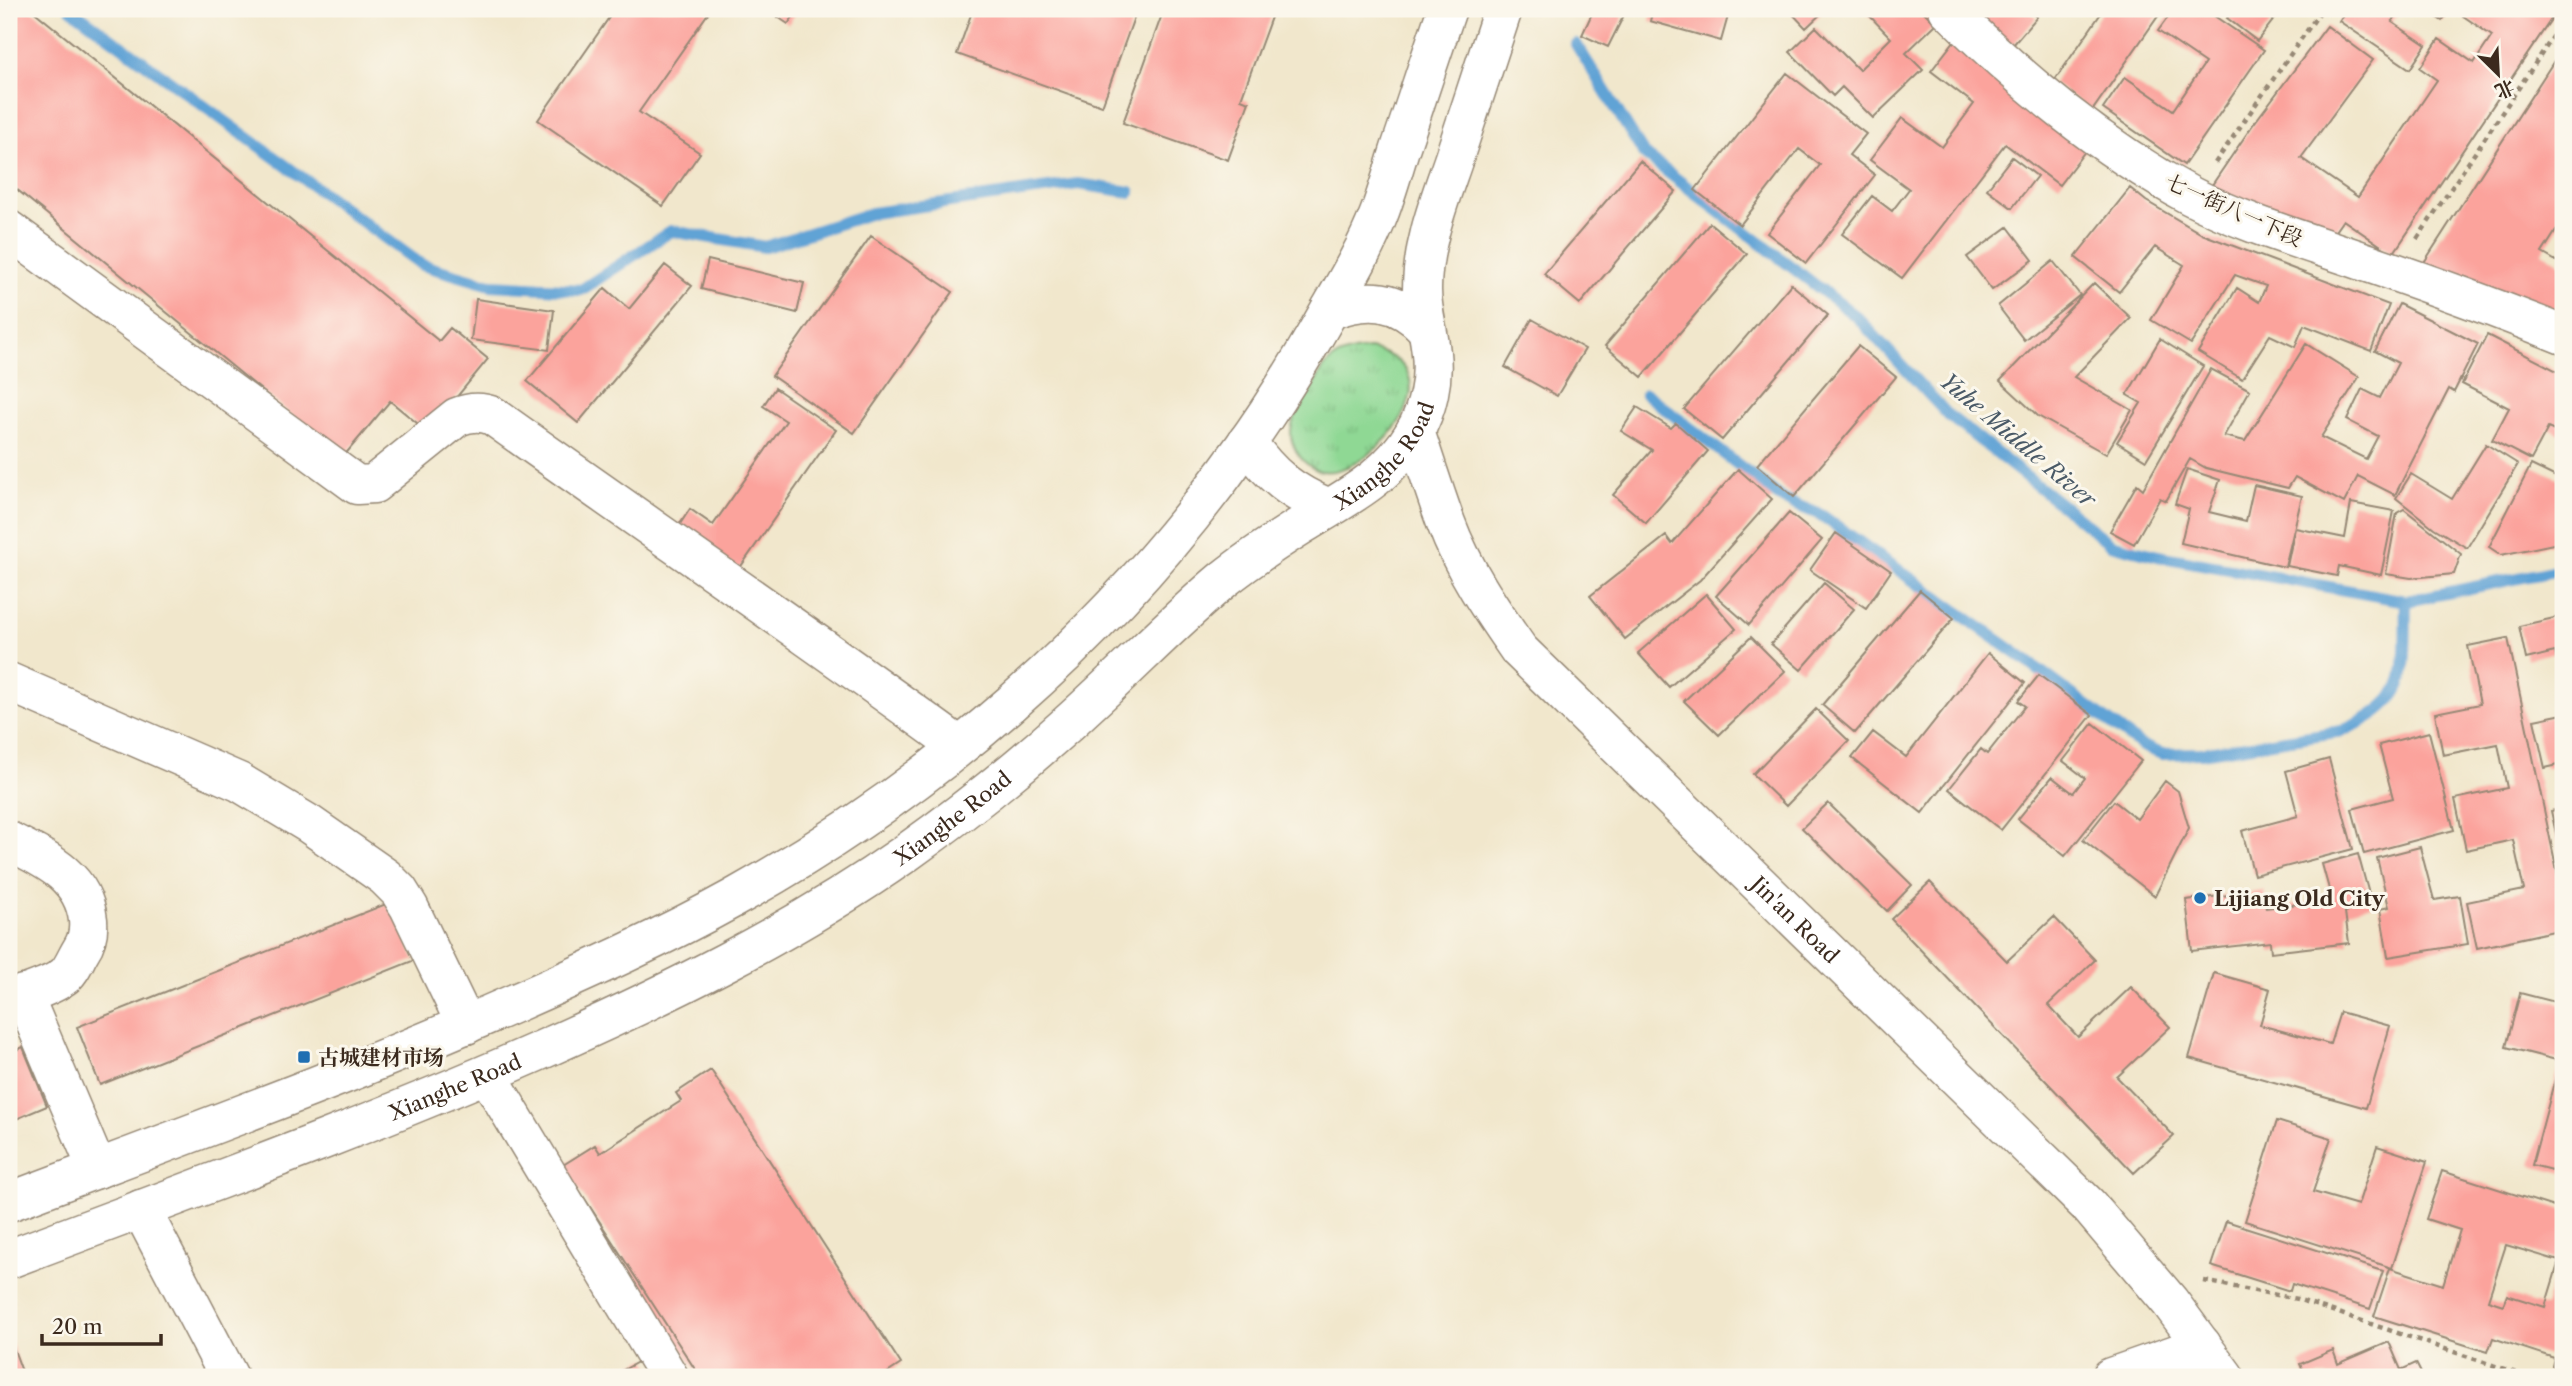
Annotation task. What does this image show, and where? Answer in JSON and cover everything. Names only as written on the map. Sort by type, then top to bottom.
[{"type":"main road","points":[[9,1202],[387,1059],[620,956],[738,896],[806,855],[873,811],[959,746],[1065,654],[1119,600],[1201,504],[1247,442],[1304,356],[1378,216],[1447,9]]},
{"type":"main road","name":"Xianghe Road","points":[[9,1259],[408,1108],[487,1074],[692,981],[823,907],[903,855],[972,804],[1038,750],[1158,636],[1225,578],[1258,553],[1366,487],[1399,456],[1428,405],[1432,356],[1422,285],[1428,236],[1503,9]]},
{"type":"main road","name":"七一街八一下段","points":[[1948,9],[2048,101],[2132,162],[2193,197],[2275,232],[2395,272],[2563,335]]},
{"type":"main road","points":[[9,230],[357,485],[374,484],[457,417],[466,413],[485,413],[826,648],[959,746]]},
{"type":"main road","points":[[1330,310],[1367,300],[1387,303],[1415,317],[1426,328]]},
{"type":"main road","name":"Jin'an Road","points":[[1415,431],[1457,547],[1478,589],[1519,650],[2088,1205],[2145,1270],[2225,1377]]},
{"type":"main road","points":[[1247,442],[1264,465],[1284,484],[1329,508]]},
{"type":"main road","points":[[9,682],[239,782],[309,824],[384,877],[409,907],[466,1025]]},
{"type":"main road","points":[[9,841],[69,876],[79,890],[86,908],[86,942],[64,976],[16,997],[97,1169]]},
{"type":"main road","points":[[487,1074],[669,1377]]},
{"type":"main road","points":[[141,1209],[229,1377]]},
{"type":"main road","points":[[2110,1377],[2202,1345]]},
{"type":"path","points":[[2193,197],[2270,81],[2322,9]]},
{"type":"path","points":[[2395,272],[2563,22]]},
{"type":"path","points":[[2145,1270],[2297,1299],[2528,1377]]},
{"type":"green space","points":[[1370,349],[1398,361],[1410,380],[1408,402],[1397,425],[1379,446],[1357,462],[1334,471],[1315,469],[1300,456],[1293,445],[1293,421],[1330,361],[1352,351]]},
{"type":"building","points":[[9,9],[31,9],[439,341],[450,328],[488,359],[428,432],[390,401],[343,457],[9,183]]},
{"type":"building","points":[[615,9],[711,9],[639,112],[700,153],[663,206],[538,120]]},
{"type":"building","points":[[766,9],[799,9],[788,24]]},
{"type":"building","points":[[973,9],[1042,9],[1057,14],[1059,9],[1137,9],[1102,106],[957,54]]},
{"type":"building","points":[[1164,9],[1274,9],[1241,99],[1249,102],[1228,160],[1123,123]]},
{"type":"building","points":[[1594,9],[1627,9],[1608,47],[1582,35]]},
{"type":"building","points":[[1653,9],[1730,9],[1721,41],[1650,21]]},
{"type":"building","points":[[1788,9],[1826,9],[1806,28]]},
{"type":"building","points":[[1863,9],[1921,9],[1936,24],[1906,53],[1923,70],[1873,118],[1842,87],[1833,96],[1790,52],[1816,27],[1859,70],[1891,38]]},
{"type":"building","points":[[1956,9],[2026,9],[2037,17],[2007,52]]},
{"type":"building","points":[[2104,9],[2163,9],[2092,111],[2053,83]]},
{"type":"building","points":[[2174,9],[2204,9],[2264,50],[2184,165],[2103,109],[2125,77],[2173,110],[2205,63],[2158,31]]},
{"type":"building","points":[[2234,9],[2282,9],[2257,41],[2227,18]]},
{"type":"building","points":[[2347,9],[2401,9],[2392,22],[2426,45],[2410,69],[2339,21]]},
{"type":"building","points":[[2424,9],[2451,9],[2442,21]]},
{"type":"building","points":[[2462,9],[2558,9],[2393,254],[2343,220],[2333,234],[2224,193],[2212,185],[2252,126],[2327,26],[2373,60],[2301,158],[2358,197],[2437,80],[2420,68],[2439,39],[2474,63],[2492,36],[2459,13]]},
{"type":"building","points":[[1955,40],[2089,146],[2059,185],[2005,144],[1902,278],[1842,234],[1872,196],[1892,211],[1909,189],[1870,160],[1902,118],[1942,147],[1974,104],[1931,71]]},
{"type":"building","points":[[2563,47],[2563,220],[2542,253],[2563,265],[2563,327],[2421,267]]},
{"type":"building","points":[[1787,73],[1866,134],[1849,155],[1875,175],[1806,263],[1767,233],[1820,165],[1799,149],[1740,225],[1695,190]]},
{"type":"building","points":[[2012,157],[2037,176],[2012,208],[1987,189]]},
{"type":"building","points":[[1640,161],[1676,191],[1580,304],[1544,274]]},
{"type":"building","points":[[2130,188],[2146,201],[2202,234],[2389,305],[2371,351],[2304,325],[2295,347],[2270,335],[2242,379],[2198,352],[2237,288],[2259,302],[2266,286],[2235,275],[2191,344],[2151,320],[2184,265],[2155,247],[2119,292],[2075,257]]},
{"type":"building","points":[[1710,223],[1747,254],[1642,377],[1605,346]]},
{"type":"building","points":[[2008,227],[2033,260],[1992,290],[1967,257]]},
{"type":"building","points":[[871,236],[953,292],[854,433],[772,376]]},
{"type":"building","points":[[708,260],[804,283],[797,313],[701,289]]},
{"type":"building","points":[[2053,261],[2080,295],[2024,340],[1998,306]]},
{"type":"building","points":[[665,265],[692,286],[578,423],[527,381],[605,288],[629,309]]},
{"type":"building","points":[[2094,283],[2131,318],[2074,377],[2132,410],[2106,454],[2038,416],[2000,381]]},
{"type":"building","points":[[1791,284],[1828,315],[1722,440],[1684,409]]},
{"type":"building","points":[[476,299],[554,310],[549,350],[471,340]]},
{"type":"building","points":[[2399,304],[2478,344],[2454,392],[2449,389],[2395,495],[2358,476],[2344,503],[2295,477],[2288,488],[2206,468],[2190,459],[2166,501],[2160,498],[2134,544],[2110,531],[2137,484],[2143,489],[2211,369],[2250,390],[2224,436],[2245,441],[2306,344],[2359,377],[2321,437],[2366,459],[2378,436],[2347,420],[2362,389],[2380,398],[2398,363],[2375,351]]},
{"type":"building","points":[[1532,319],[1585,349],[1557,396],[1505,367]]},
{"type":"building","points":[[2487,335],[2563,374],[2563,435],[2548,428],[2531,460],[2492,440],[2509,408],[2462,384]]},
{"type":"building","points":[[2160,339],[2203,366],[2146,460],[2117,442],[2141,403],[2127,395]]},
{"type":"building","points":[[1858,346],[1896,377],[1794,497],[1757,465]]},
{"type":"building","points":[[775,388],[836,430],[739,569],[678,527],[690,509],[713,525],[786,421],[763,406]]},
{"type":"building","points":[[1637,407],[1671,428],[1676,423],[1708,451],[1646,523],[1613,495],[1652,450],[1621,431]]},
{"type":"building","points":[[2486,444],[2518,464],[2467,548],[2434,528],[2396,498],[2411,474],[2452,499]]},
{"type":"building","points":[[2531,465],[2560,479],[2563,471],[2563,542],[2501,555],[2489,547]]},
{"type":"building","points":[[1738,469],[1772,499],[1700,580],[1625,639],[1590,596],[1666,536],[1672,544]]},
{"type":"building","points":[[2187,469],[2220,480],[2209,512],[2246,521],[2254,485],[2302,496],[2285,567],[2181,543],[2189,509],[2175,504]]},
{"type":"building","points":[[2351,503],[2394,511],[2381,575],[2339,566],[2337,576],[2287,566],[2295,528],[2345,538]]},
{"type":"building","points":[[2404,509],[2461,554],[2454,574],[2411,578],[2386,574],[2397,513]]},
{"type":"building","points":[[1789,513],[1822,540],[1749,625],[1716,596]]},
{"type":"building","points":[[1836,533],[1891,571],[1866,608],[1810,570]]},
{"type":"building","points":[[1824,583],[1854,609],[1801,670],[1771,644]]},
{"type":"building","points":[[1920,590],[1954,618],[1855,733],[1822,705]]},
{"type":"building","points":[[1706,594],[1736,629],[1669,687],[1638,653]]},
{"type":"building","points":[[2563,616],[2562,683],[2555,652],[2526,659],[2519,626]]},
{"type":"building","points":[[1751,637],[1785,671],[1719,735],[1684,701]]},
{"type":"building","points":[[2508,638],[2563,900],[2563,929],[2477,948],[2467,902],[2524,890],[2513,840],[2466,850],[2455,799],[2507,788],[2498,744],[2443,755],[2435,713],[2480,704],[2468,646]]},
{"type":"building","points":[[1988,653],[2025,683],[1922,813],[1852,758],[1873,732],[1906,757]]},
{"type":"building","points":[[2039,675],[2092,715],[2001,830],[1949,789],[1981,749],[1987,754],[2025,706],[2018,701]]},
{"type":"building","points":[[1816,709],[1849,741],[1786,806],[1753,774]]},
{"type":"building","points":[[2563,714],[2563,764],[2545,768],[2534,720]]},
{"type":"building","points":[[2093,723],[2141,761],[2065,856],[2018,819],[2052,777],[2073,793],[2085,778],[2063,761]]},
{"type":"building","points":[[2429,732],[2454,830],[2364,854],[2352,809],[2393,798],[2379,745]]},
{"type":"building","points":[[2329,759],[2353,849],[2254,875],[2242,831],[2298,816],[2286,771]]},
{"type":"building","points":[[2165,781],[2178,791],[2189,828],[2155,896],[2083,840],[2114,801],[2137,819]]},
{"type":"building","points":[[1828,803],[1912,885],[1887,911],[1802,828]]},
{"type":"building","points":[[2563,808],[2563,859],[2562,860],[2551,811]]},
{"type":"building","points":[[2420,847],[2434,900],[2460,896],[2468,944],[2388,957],[2380,909],[2389,907],[2377,858]]},
{"type":"building","points":[[2358,854],[2372,905],[2345,912],[2349,943],[2271,952],[2270,942],[2192,951],[2186,900],[2264,891],[2266,908],[2332,900],[2322,864]]},
{"type":"building","points":[[1930,882],[2007,961],[2054,917],[2095,960],[2048,1005],[2078,1037],[2131,987],[2170,1027],[2117,1077],[2174,1136],[2134,1173],[1891,919]]},
{"type":"building","points":[[391,902],[415,960],[100,1085],[77,1027]]},
{"type":"building","points":[[2214,973],[2270,989],[2260,1025],[2330,1044],[2340,1012],[2390,1026],[2366,1108],[2189,1058]]},
{"type":"building","points":[[2520,993],[2563,1004],[2563,1173],[2532,1165],[2560,1061],[2506,1047]]},
{"type":"building","points":[[23,1047],[47,1106],[9,1122],[9,1053]]},
{"type":"building","points":[[711,1070],[901,1364],[881,1377],[700,1377],[563,1165],[595,1145],[600,1153],[681,1101],[676,1093]]},
{"type":"building","points":[[2277,1121],[2331,1138],[2313,1192],[2358,1205],[2377,1146],[2427,1162],[2392,1268],[2245,1221]]},
{"type":"building","points":[[2442,1171],[2563,1210],[2563,1370],[2552,1366],[2554,1358],[2493,1338],[2488,1352],[2374,1316],[2390,1268],[2443,1285],[2460,1230],[2426,1219]],"holes":[[[2506,1245],[2559,1261],[2545,1307],[2507,1295],[2503,1305],[2488,1300]]]},
{"type":"building","points":[[2226,1221],[2383,1271],[2370,1309],[2292,1284],[2290,1291],[2211,1266]]},
{"type":"building","points":[[9,1336],[24,1377],[9,1377]]},
{"type":"building","points":[[2389,1342],[2401,1370],[2416,1363],[2423,1377],[2306,1377],[2300,1364],[2333,1350],[2338,1364]]},
{"type":"building","points":[[645,1358],[656,1377],[620,1377],[618,1373]]},
{"type":"waterway","points":[[71,9],[422,265],[491,285],[581,290],[671,231],[765,247],[872,213],[1078,184],[1130,192]]},
{"type":"waterway","name":"Yuhe Middle River","points":[[1576,44],[1644,154],[1857,317],[1948,415],[2111,544],[2158,556],[2406,601],[2563,569]]},
{"type":"waterway","points":[[1646,394],[1784,500],[1821,515],[2140,745],[2162,754],[2201,753],[2342,731],[2369,717],[2393,696],[2402,678],[2406,601]]},
{"type":"place","name":"Lijiang Old City","points":[[2200,898]]},
{"type":"place","name":"古城建材市场","points":[[304,1057]]}]
